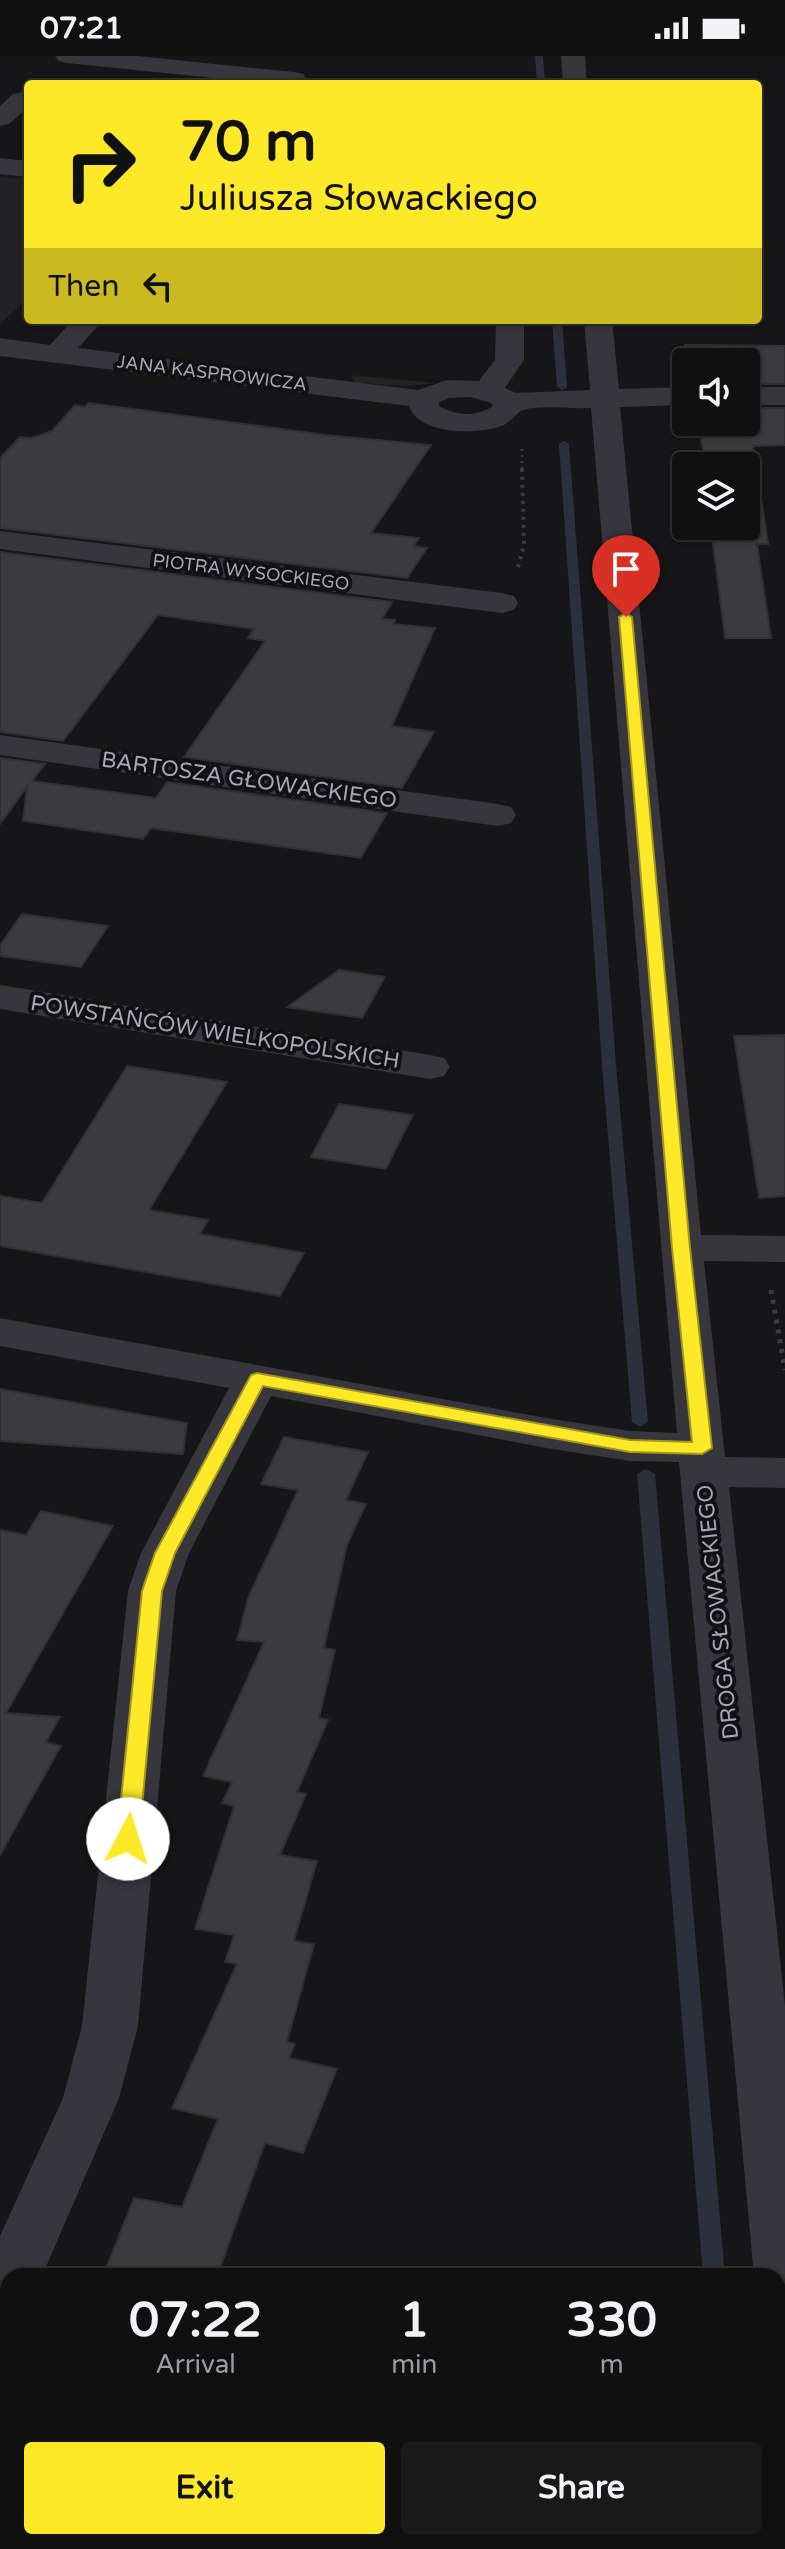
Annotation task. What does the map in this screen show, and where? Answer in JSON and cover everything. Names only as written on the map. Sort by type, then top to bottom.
[{"type":"street","points":[[67,56],[277,80]]},
{"type":"street","points":[[283,56],[294,80]]},
{"type":"street","points":[[573,56],[575,80]]},
{"type":"street","points":[[0,119],[22,99]]},
{"type":"street","points":[[0,166],[24,169]]},
{"type":"street","points":[[57,354],[85,324]]},
{"type":"street","points":[[495,403],[510,364],[510,324]]},
{"type":"street","name":"DROGA SŁOWACKIEGO","points":[[598,324],[681,1248],[774,2063],[784,2268]]},
{"type":"street","name":"JANA KASPROWICZA","points":[[0,347],[424,399],[449,389],[495,403]]},
{"type":"street","points":[[760,396],[785,396]]},
{"type":"street","points":[[495,403],[672,397]]},
{"type":"street","points":[[495,403],[522,440]]},
{"type":"street","name":"PIOTRA WYSOCKIEGO","points":[[0,540],[502,603]]},
{"type":"street","name":"BARTOSZA GŁOWACKIEGO","points":[[0,745],[498,815]]},
{"type":"street","name":"POWSTAŃCÓW WIELKOPOLSKICH","points":[[0,997],[430,1067]]},
{"type":"street","points":[[681,1248],[775,1249]]},
{"type":"street","points":[[0,1332],[785,1473]]},
{"type":"street","points":[[16,2268],[91,2098],[110,2026],[152,1591],[165,1553],[257,1379]]},
{"type":"path","points":[[502,603],[516,576],[524,545],[522,440]]},
{"type":"path","points":[[775,1249],[785,1370]]},
{"type":"shaded area","points":[[0,177],[24,180],[24,302],[0,323]]},
{"type":"shaded area","points":[[350,375],[438,383],[407,386],[356,383]]},
{"type":"building","points":[[685,345],[785,346],[785,384],[760,384],[760,348],[685,348]]},
{"type":"building","points":[[89,403],[326,435],[431,445],[371,533],[419,538],[414,546],[427,548],[407,578],[0,528],[0,458],[20,437],[32,438],[52,431],[75,405],[85,407]]},
{"type":"building","points":[[760,408],[785,408],[785,445],[753,446],[754,452],[704,452],[700,436],[760,436]]},
{"type":"building","points":[[760,492],[768,544],[757,544],[771,638],[725,638],[713,540],[760,540]]},
{"type":"building","points":[[0,552],[392,602],[382,619],[395,620],[393,624],[435,628],[392,726],[434,732],[402,788],[184,757],[265,641],[248,638],[254,629],[158,615],[63,741],[0,732]]},
{"type":"building","points":[[0,758],[45,764],[32,781],[156,798],[167,782],[387,813],[361,858],[151,828],[143,839],[23,821],[27,787],[0,824]]},
{"type":"building","points":[[22,914],[108,926],[81,967],[0,956],[0,945]]},
{"type":"building","points":[[339,970],[385,977],[362,1018],[287,1007]]},
{"type":"building","points":[[785,1035],[785,1196],[759,1198],[734,1036]]},
{"type":"building","points":[[127,1066],[227,1082],[149,1210],[208,1220],[200,1234],[304,1253],[280,1296],[0,1246],[0,1196],[42,1203]]},
{"type":"building","points":[[339,1104],[413,1115],[386,1169],[311,1157]]},
{"type":"building","points":[[0,1389],[187,1423],[183,1454],[0,1441]]},
{"type":"building","points":[[284,1437],[368,1452],[346,1500],[366,1504],[347,1545],[324,1648],[335,1650],[319,1718],[328,1720],[297,1792],[306,1794],[280,1855],[317,1861],[294,1941],[314,1944],[287,2042],[295,2044],[289,2058],[337,2069],[303,2153],[265,2143],[220,2268],[106,2268],[134,2198],[182,2207],[218,2119],[172,2108],[237,1964],[225,1962],[234,1935],[195,1929],[234,1806],[222,1803],[232,1782],[203,1776],[264,1642],[237,1640],[248,1598],[298,1490],[261,1484]]},
{"type":"building","points":[[41,1511],[113,1526],[6,1713],[60,1717],[46,1742],[61,1746],[0,1855],[0,1530],[26,1535]]},
{"type":"waterway","points":[[539,56],[541,80]]},
{"type":"waterway","points":[[557,324],[562,387]]},
{"type":"waterway","points":[[564,444],[609,1065],[640,1422]]},
{"type":"waterway","points":[[646,1474],[713,2268]]},
{"type":"route","points":[[128,1839],[152,1591],[165,1553],[257,1379],[552,1434],[630,1446],[702,1448],[681,1248],[626,617]]}]
